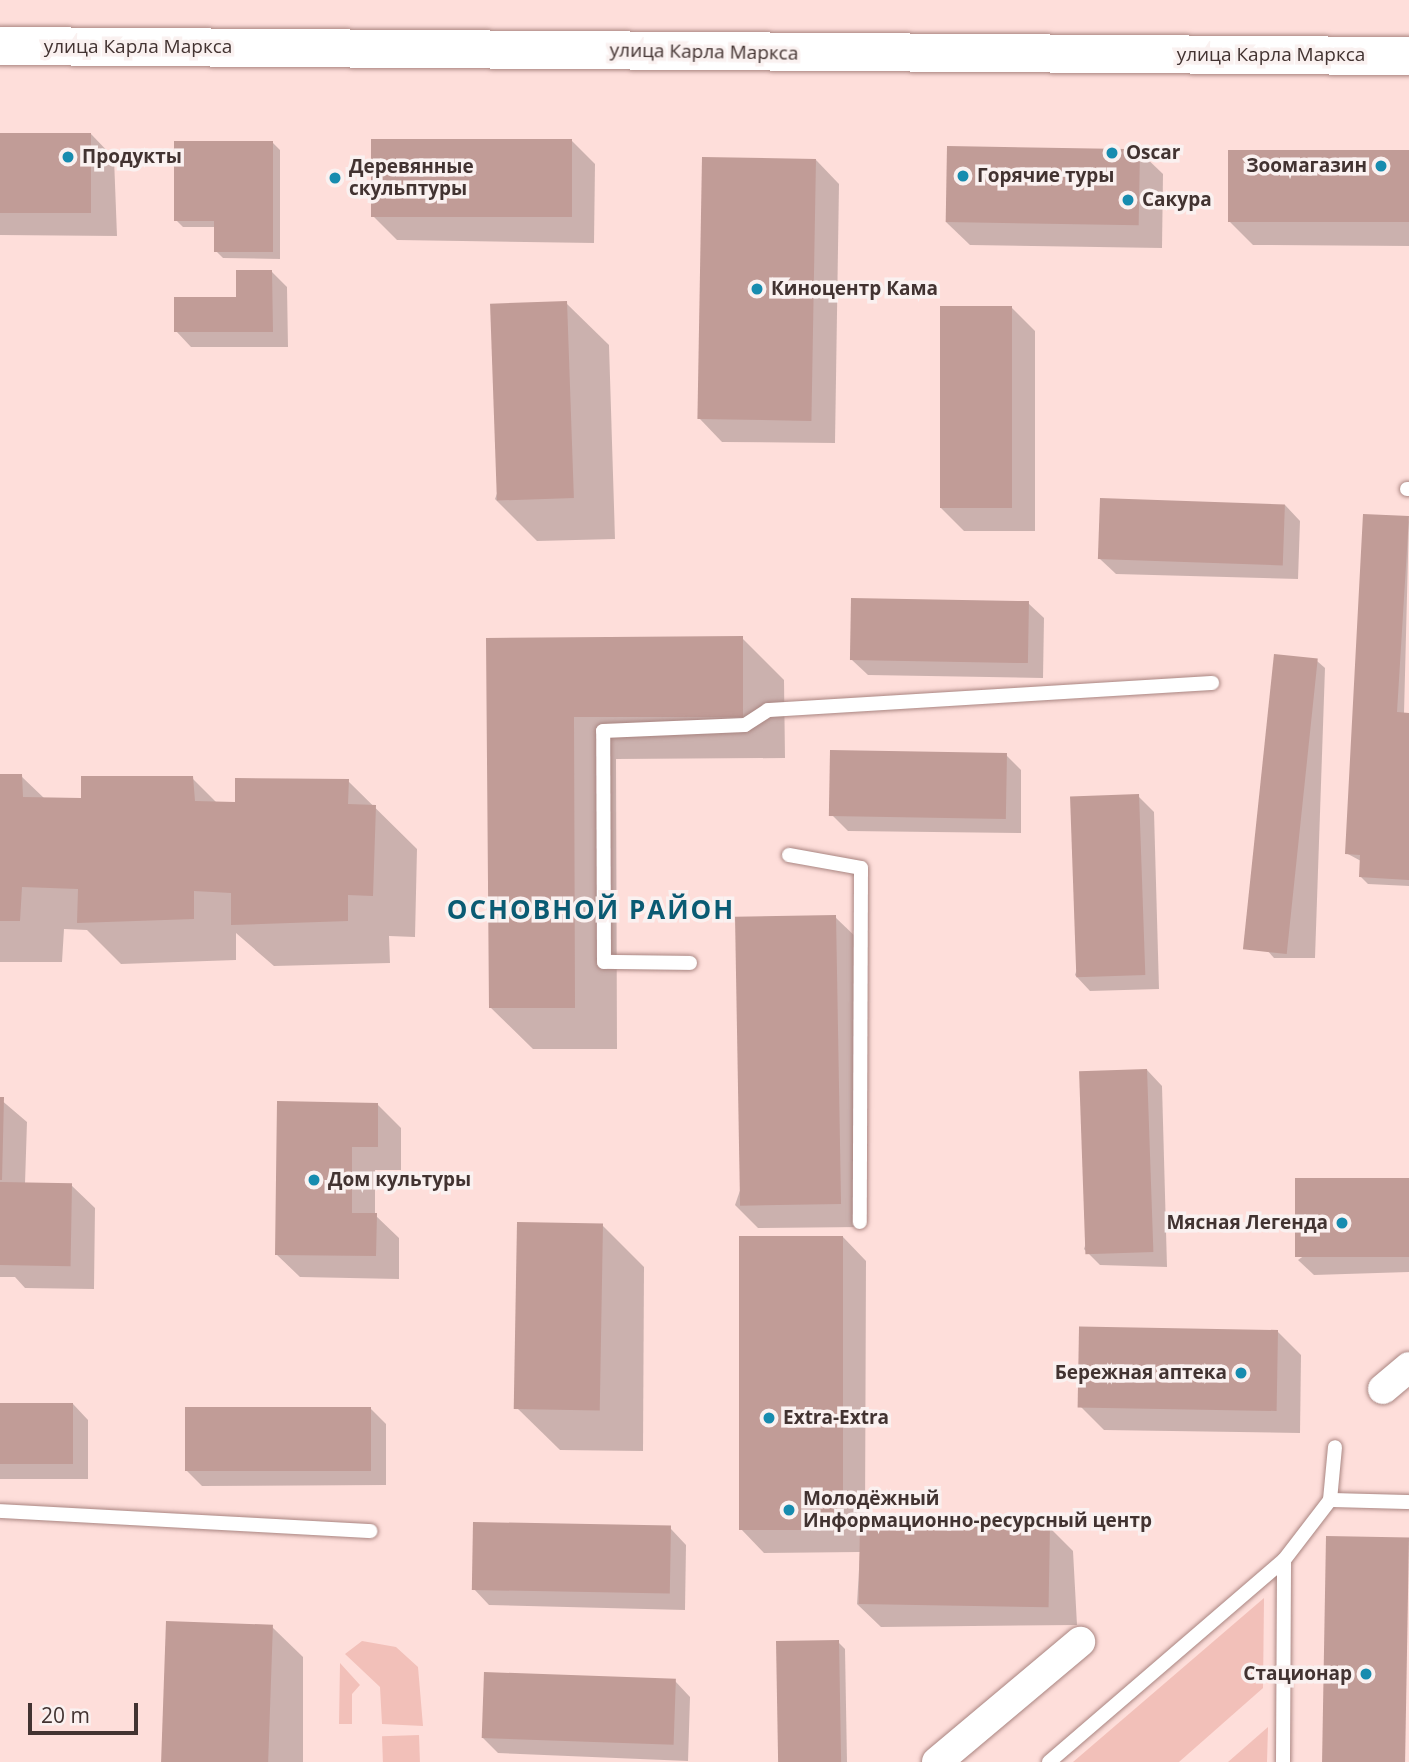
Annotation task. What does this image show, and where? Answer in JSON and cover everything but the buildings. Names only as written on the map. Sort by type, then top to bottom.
[{"type":"street","name":"улица Карла Маркса","points":[[0,46],[1409,56]]},
{"type":"street","points":[[1383,1389],[1409,1367]]},
{"type":"street","points":[[937,1762],[1080,1642]]},
{"type":"lane","points":[[690,963],[604,962],[603,731],[745,724],[768,710],[1212,683]]},
{"type":"lane","points":[[789,855],[861,868],[860,1222]]},
{"type":"lane","points":[[1049,1762],[1284,1560],[1330,1500],[1335,1447]]},
{"type":"lane","points":[[1330,1500],[1409,1502]]},
{"type":"lane","points":[[0,1511],[370,1531]]},
{"type":"lane","points":[[1283,1762],[1284,1560]]},
{"type":"shaded area","points":[[1264,1598],[1263,1688],[1179,1762],[1073,1762]]},
{"type":"shaded area","points":[[362,1641],[396,1647],[418,1667],[423,1726],[382,1724],[380,1687],[345,1654]]},
{"type":"shaded area","points":[[340,1663],[360,1685],[352,1694],[352,1724],[339,1724]]},
{"type":"shaded area","points":[[1268,1727],[1267,1762],[1228,1762]]},
{"type":"shaded area","points":[[419,1735],[420,1762],[383,1762],[382,1736]]},
{"type":"place","name":"Oscar","points":[[1112,153]]},
{"type":"place","name":"Продукты","points":[[68,157]]},
{"type":"place","name":"Зоомагазин","points":[[1381,166]]},
{"type":"place","name":"Горячие туры","points":[[963,176]]},
{"type":"place","name":"Деревянные скульптуры","points":[[335,178]]},
{"type":"place","name":"Сакура","points":[[1128,200]]},
{"type":"place","name":"Киноцентр Кама","points":[[757,289]]},
{"type":"place","name":"Дом культуры","points":[[314,1180]]},
{"type":"place","name":"Мясная Легенда","points":[[1342,1223]]},
{"type":"place","name":"Бережная аптека","points":[[1241,1373]]},
{"type":"place","name":"Extra-Extra","points":[[769,1418]]},
{"type":"place","name":"Молодёжный Информационно-ресурсный центр","points":[[789,1510]]},
{"type":"place","name":"Стационар","points":[[1366,1674]]},
{"type":"district","name":"ОСНОВНОЙ РАЙОН","points":[[591,910]]}]
